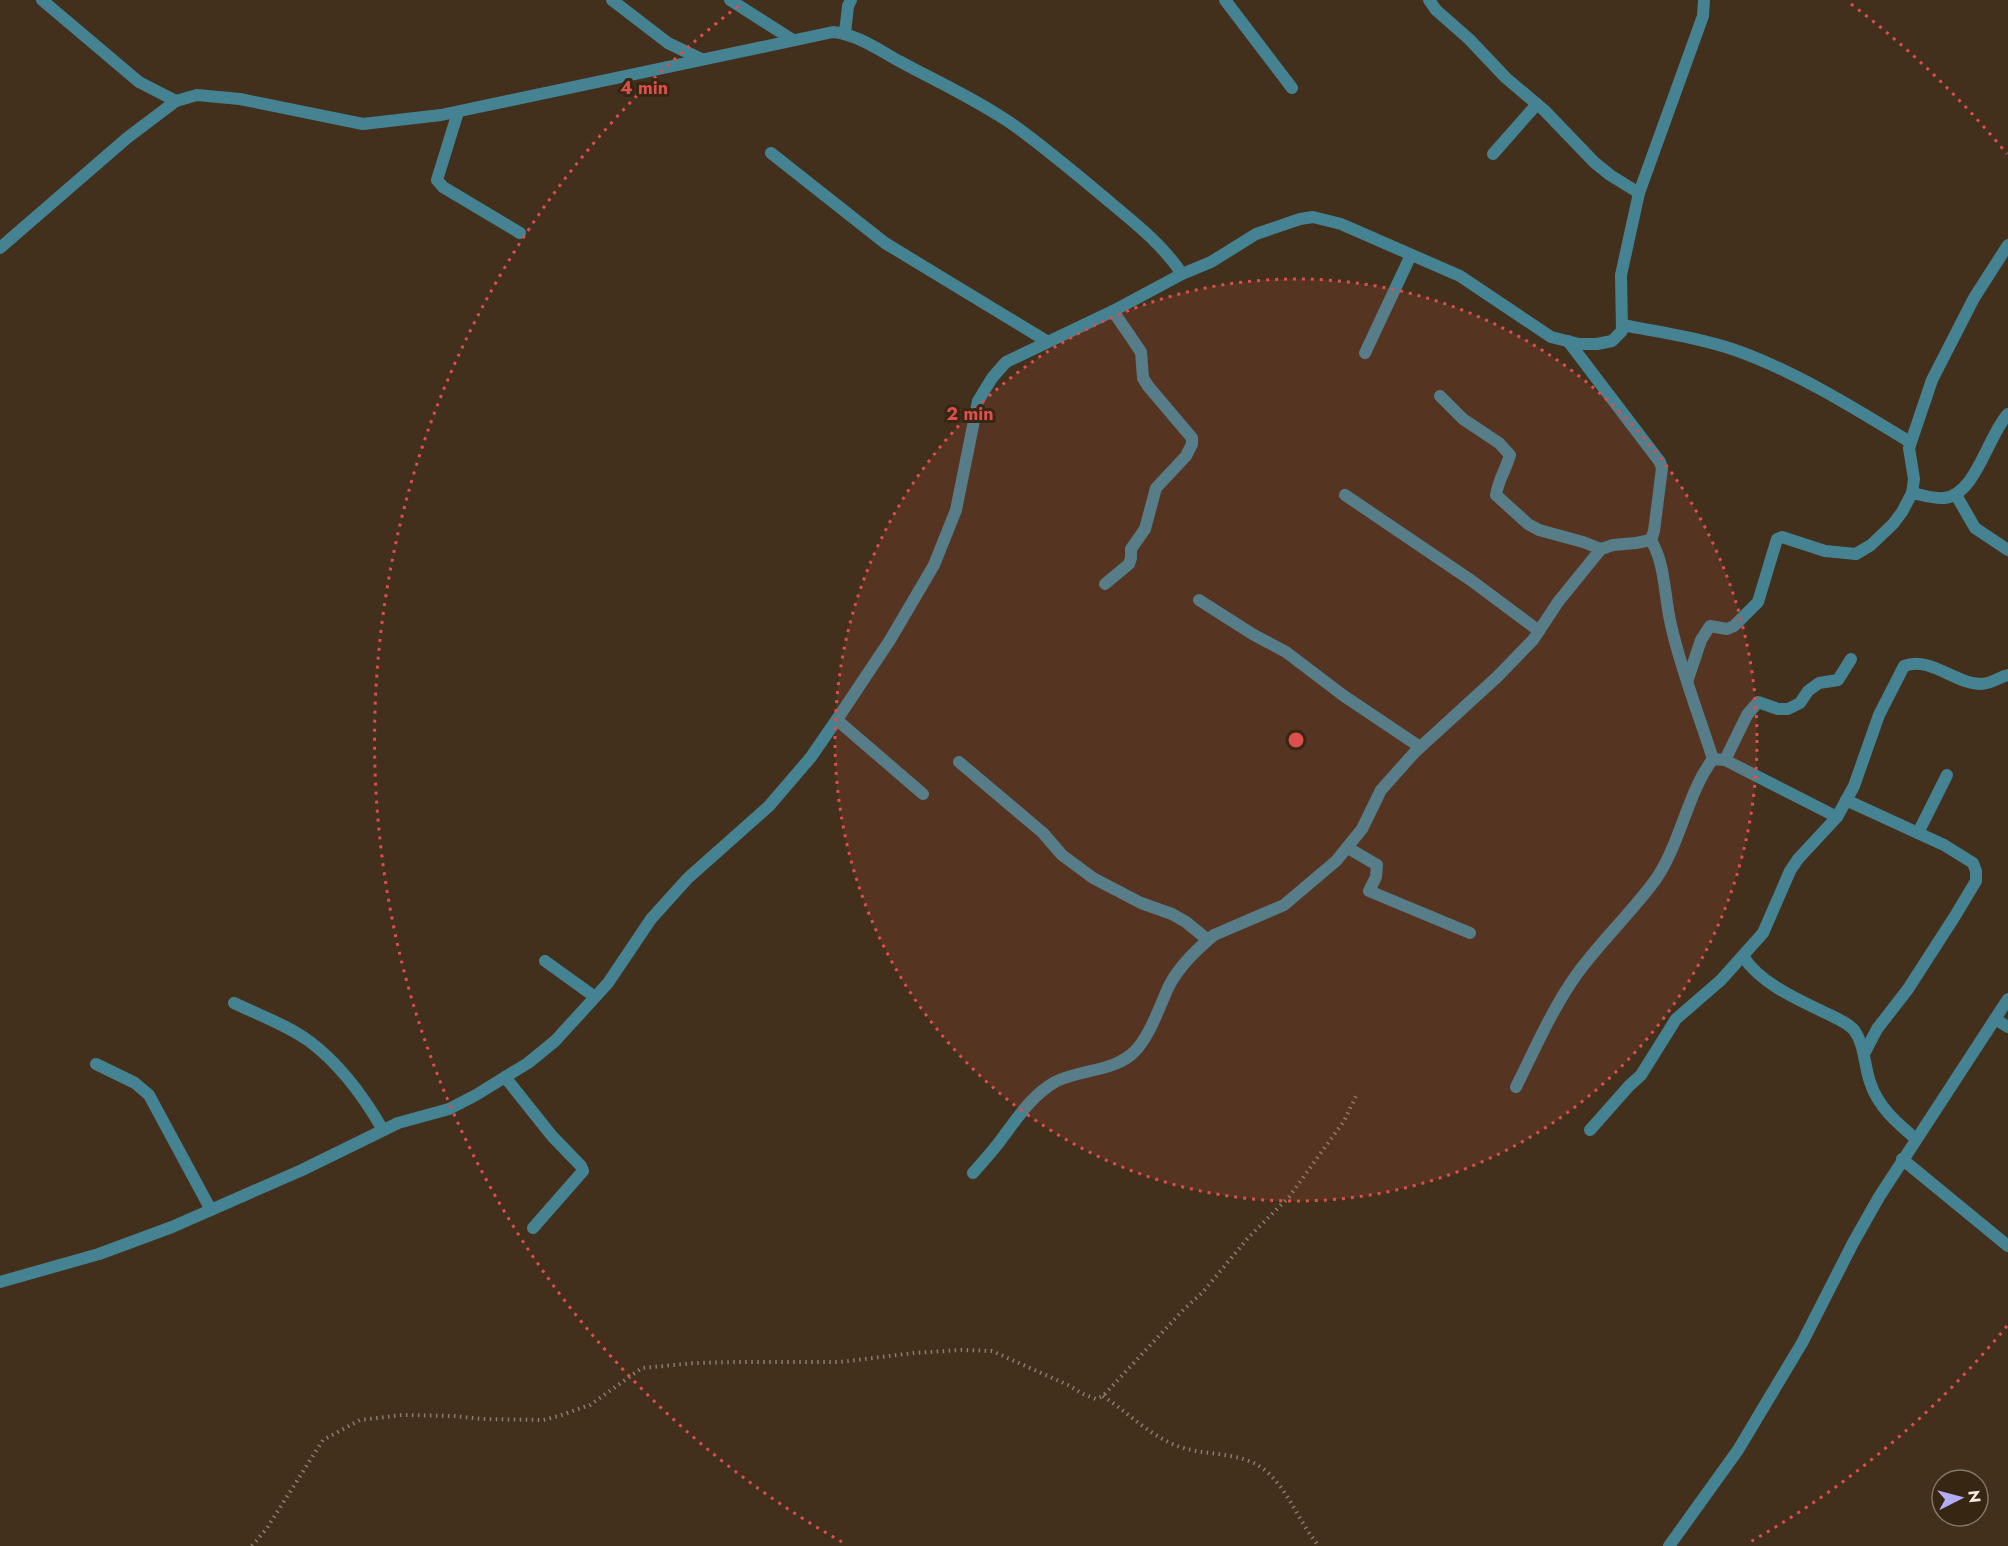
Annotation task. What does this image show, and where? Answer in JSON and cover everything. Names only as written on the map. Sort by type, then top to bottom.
[{"type":"street","points":[[42,0],[139,81],[176,101]]},
{"type":"street","points":[[612,0],[668,43],[702,60]]},
{"type":"street","points":[[730,0],[793,40]]},
{"type":"street","points":[[845,33],[848,6],[851,0]]},
{"type":"street","points":[[1225,0],[1292,88]]},
{"type":"street","points":[[1429,0],[1436,10],[1469,39],[1487,60],[1537,104],[1594,162],[1639,193]]},
{"type":"street","points":[[0,1282],[99,1254],[172,1227],[398,1123],[449,1109],[528,1063],[555,1041],[608,983],[651,919],[688,878],[769,806],[811,757],[837,720],[890,640],[934,565],[956,510],[978,401],[992,378],[1006,362],[1113,311],[1182,274],[1211,262],[1223,252],[1256,234],[1313,217],[1341,224],[1460,276],[1551,336],[1588,344],[1612,341],[1622,331],[1621,274],[1639,193],[1703,16],[1704,0]]},
{"type":"street","points":[[0,248],[127,138],[176,101],[197,95],[240,99],[363,124],[408,120],[458,112],[822,33],[845,33],[974,100],[1015,126],[1057,157],[1145,230],[1166,252],[1182,274]]},
{"type":"street","points":[[1493,154],[1537,104]]},
{"type":"street","points":[[458,112],[437,180],[443,187],[520,233]]},
{"type":"street","points":[[771,153],[885,243],[1048,342]]},
{"type":"street","points":[[1688,679],[1701,640],[1710,626],[1727,629],[1734,626],[1758,602],[1777,539],[1782,537],[1825,551],[1856,554],[1870,545],[1893,524],[1902,512],[1912,493],[1914,479],[1908,454],[1926,395],[1939,363],[1974,298],[2008,245]]},
{"type":"street","points":[[1365,352],[1411,255]]},
{"type":"street","points":[[1105,584],[1129,564],[1131,549],[1145,529],[1156,488],[1186,456],[1192,444],[1192,438],[1143,378],[1141,352],[1113,311]]},
{"type":"street","points":[[1622,325],[1735,350],[1850,405],[1911,442]]},
{"type":"street","points":[[1568,341],[1660,462],[1662,468],[1651,540],[1660,559],[1671,627],[1719,759],[1837,817]]},
{"type":"street","points":[[1440,396],[1463,419],[1499,443],[1510,455],[1504,474],[1497,484],[1496,495],[1528,524],[1539,530],[1601,549]]},
{"type":"street","points":[[1912,493],[1941,498],[1956,495],[1965,487],[1996,430],[2008,414]]},
{"type":"street","points":[[1345,495],[1472,581],[1539,631]]},
{"type":"street","points":[[1956,495],[1975,528],[2008,550]]},
{"type":"street","points":[[973,1173],[997,1145],[1020,1112],[1044,1089],[1058,1081],[1123,1061],[1137,1050],[1170,984],[1189,957],[1208,940],[1214,935],[1284,904],[1336,861],[1362,829],[1381,790],[1420,747],[1497,677],[1528,645],[1601,549],[1613,545],[1651,540]]},
{"type":"street","points":[[1199,600],[1286,652],[1344,696],[1420,747]]},
{"type":"street","points":[[1516,1087],[1548,1022],[1575,977],[1656,878],[1676,842],[1702,779],[1719,759],[1747,715],[1758,702],[1778,709],[1793,707],[1818,683],[1838,680],[1851,659]]},
{"type":"street","points":[[1590,1130],[1646,1070],[1676,1020],[1721,980],[1763,933],[1790,871],[1798,859],[1837,817],[1846,800],[1862,767],[1879,715],[1904,666],[1916,663],[1947,672],[1971,683],[1981,684],[2008,675]]},
{"type":"street","points":[[837,720],[923,794]]},
{"type":"street","points":[[959,762],[1043,834],[1062,855],[1094,878],[1141,903],[1172,914],[1208,940]]},
{"type":"street","points":[[1918,833],[1947,775]]},
{"type":"street","points":[[1846,800],[1918,833],[1973,863],[1976,871],[1976,881],[1924,966],[1877,1029],[1864,1054]]},
{"type":"street","points":[[1348,848],[1377,865],[1376,877],[1369,891],[1470,933]]},
{"type":"street","points":[[1743,956],[1752,969],[1766,980],[1853,1029],[1864,1054],[1869,1082],[1878,1101],[1892,1119],[1916,1139]]},
{"type":"street","points":[[545,962],[596,997]]},
{"type":"street","points":[[1669,1546],[1738,1450],[1797,1353],[1853,1243],[1902,1159],[2008,999]]},
{"type":"street","points":[[234,1003],[307,1040],[328,1057],[345,1075],[383,1130]]},
{"type":"street","points":[[1995,1018],[2008,1027]]},
{"type":"street","points":[[96,1064],[135,1083],[148,1095],[211,1210]]},
{"type":"street","points":[[505,1077],[583,1171],[533,1228]]},
{"type":"street","points":[[1902,1159],[2008,1246]]},
{"type":"path","points":[[252,1546],[267,1528],[322,1440],[360,1420],[402,1415],[543,1420],[590,1405],[642,1368],[706,1363],[840,1362],[914,1353],[992,1351],[1068,1385],[1083,1395],[1096,1399],[1103,1396],[1184,1309],[1202,1293],[1248,1238],[1289,1197],[1344,1121],[1357,1094]]},
{"type":"path","points":[[1103,1396],[1150,1432],[1181,1448],[1235,1456],[1264,1469],[1276,1481],[1306,1530],[1319,1546]]}]
